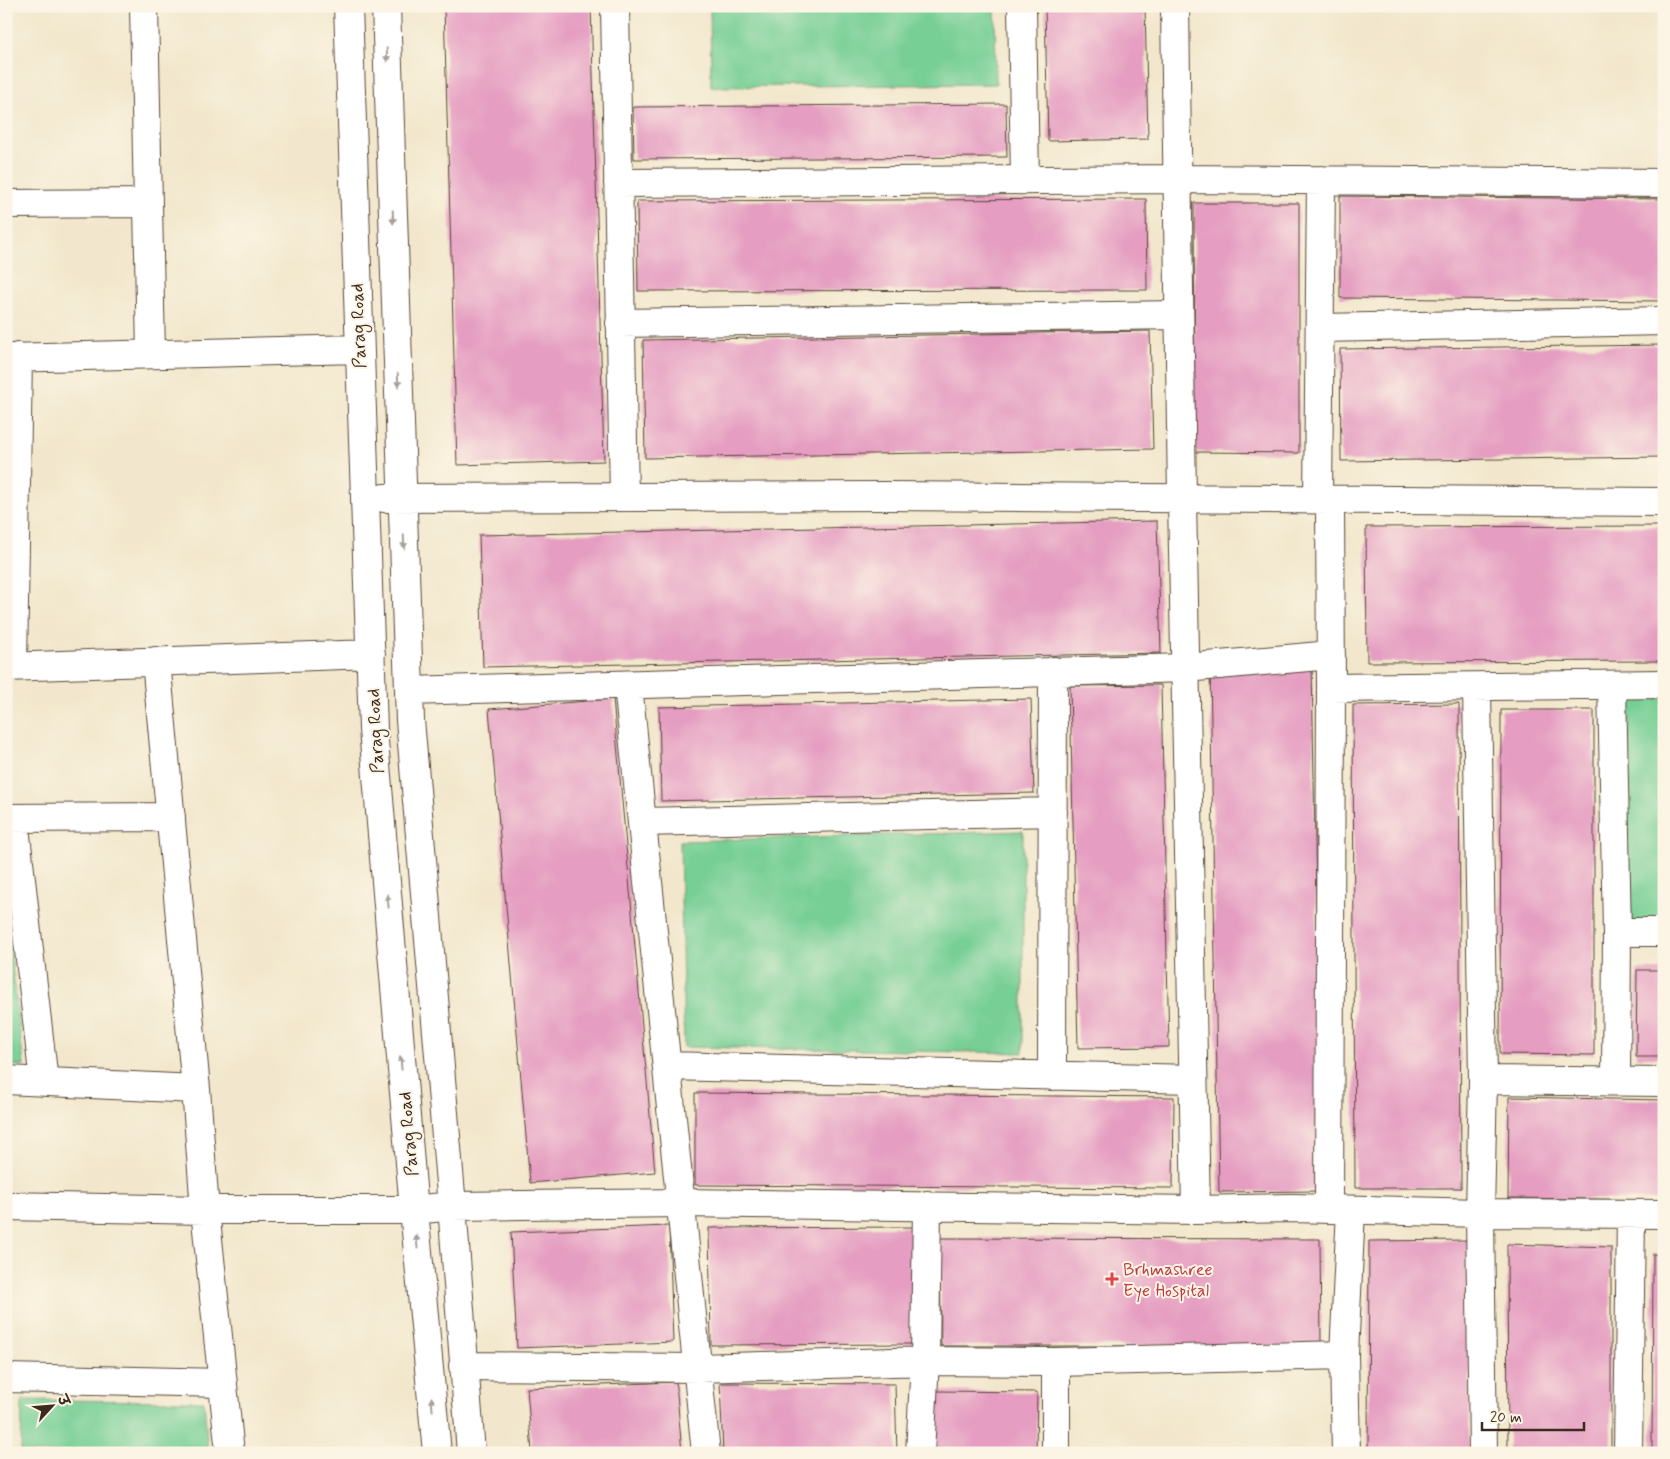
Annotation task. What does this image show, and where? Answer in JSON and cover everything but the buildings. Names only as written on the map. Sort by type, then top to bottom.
[{"type":"street","points":[[144,6],[152,354]]},
{"type":"street","name":"Parag Road","points":[[348,6],[374,739],[414,1210],[437,1453]]},
{"type":"street","name":"Parag Road","points":[[386,6],[410,720],[452,1206],[471,1453]]},
{"type":"street","points":[[615,6],[624,497]]},
{"type":"street","points":[[1022,6],[1025,180]]},
{"type":"street","points":[[1175,6],[1182,498],[1196,1210]]},
{"type":"street","points":[[618,183],[1178,179],[1664,183]]},
{"type":"street","points":[[1321,180],[1320,328],[1324,499],[1331,655],[1346,1453]]},
{"type":"street","points":[[6,204],[148,204]]},
{"type":"street","points":[[620,323],[1179,315]]},
{"type":"street","points":[[1320,328],[1664,322]]},
{"type":"street","points":[[359,349],[12,358],[10,667],[371,654]]},
{"type":"street","points":[[365,498],[886,496],[1664,502]]},
{"type":"street","points":[[409,691],[1185,668],[1331,655]]},
{"type":"street","points":[[156,661],[196,1089],[205,1210],[230,1453]]},
{"type":"street","points":[[1052,1076],[1053,671]]},
{"type":"street","points":[[1331,688],[1664,684]]},
{"type":"street","points":[[628,685],[699,1368],[706,1453]]},
{"type":"street","points":[[1612,685],[1617,932],[1616,1081]]},
{"type":"street","points":[[1477,687],[1483,1080],[1480,1213],[1483,1453]]},
{"type":"street","points":[[642,822],[1053,812]]},
{"type":"street","points":[[44,1082],[10,818],[171,817]]},
{"type":"street","points":[[1617,932],[1664,932]]},
{"type":"street","points":[[667,1066],[1193,1079]]},
{"type":"street","points":[[6,1080],[196,1089]]},
{"type":"street","points":[[1483,1080],[1664,1082]]},
{"type":"street","points":[[6,1206],[205,1210],[414,1210],[452,1206],[682,1203],[1196,1210],[1293,1208],[1480,1213],[1664,1214]]},
{"type":"street","points":[[920,1453],[925,1361],[927,1205]]},
{"type":"street","points":[[1628,1453],[1632,1214]]},
{"type":"street","points":[[463,1366],[699,1368],[925,1361],[1056,1362],[1344,1355]]},
{"type":"street","points":[[1056,1362],[1056,1453]]},
{"type":"street","points":[[6,1378],[223,1383]]},
{"type":"green space","points":[[710,6],[995,6],[996,84],[711,87]]},
{"type":"green space","points":[[1629,698],[1664,698],[1664,926],[1627,925]]},
{"type":"green space","points":[[1023,831],[1023,1053],[684,1047],[680,841]]},
{"type":"green space","points":[[6,915],[24,1066],[6,1065]]},
{"type":"green space","points":[[22,1400],[204,1401],[208,1453],[21,1453]]},
{"type":"place","name":"Brhmashree Eye Hospital","points":[[1112,1279]]}]
